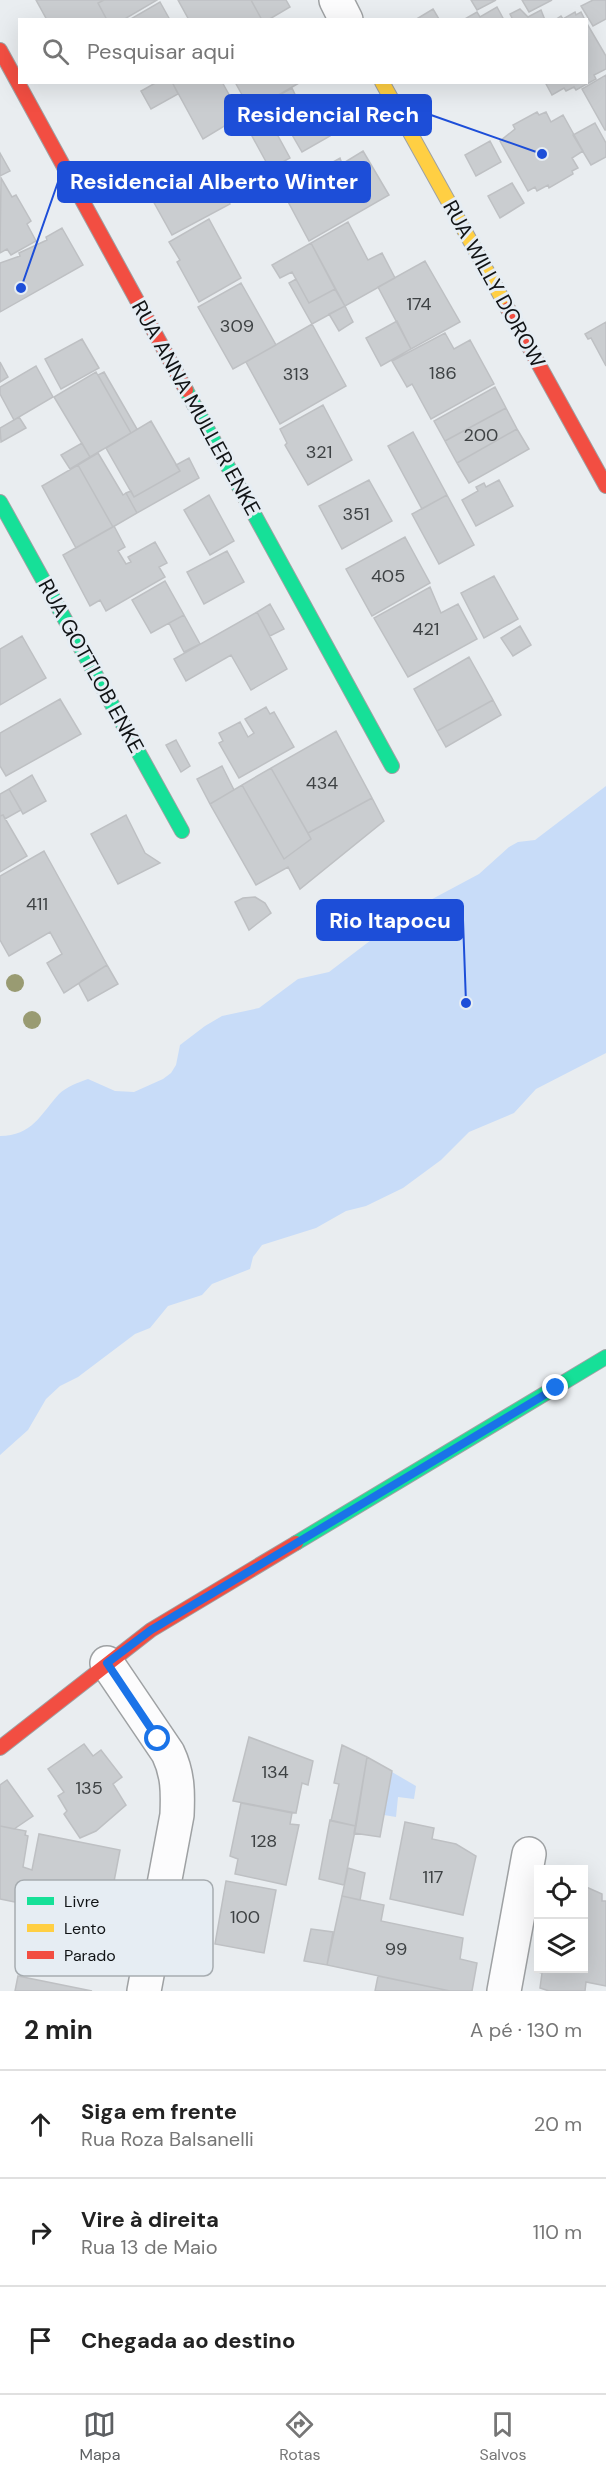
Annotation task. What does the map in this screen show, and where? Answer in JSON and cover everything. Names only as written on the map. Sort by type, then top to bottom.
[{"type":"street","points":[[336,0],[345,18]]},
{"type":"street","name":"RUA ANNA MULLER ENKE","points":[[0,50],[18,83]]},
{"type":"street","name":"RUA ANNA MULLER ENKE","points":[[19,84],[392,766]]},
{"type":"street","name":"RUA WILLY DOROW","points":[[382,84],[606,486]]},
{"type":"street","name":"RUA GOTTLOB ENKE","points":[[0,502],[182,831]]},
{"type":"street","points":[[0,1748],[151,1630],[606,1357]]},
{"type":"street","points":[[107,1663],[168,1753],[176,1769],[177,1815],[165,1880]]},
{"type":"street","points":[[504,1991],[529,1854]]},
{"type":"street","points":[[144,1991],[147,1976]]},
{"type":"water","points":[[606,786],[606,1053],[536,1089],[514,1113],[469,1132],[441,1160],[403,1188],[366,1206],[346,1211],[316,1228],[262,1245],[253,1257],[250,1269],[212,1284],[202,1295],[168,1306],[150,1328],[135,1334],[78,1377],[60,1386],[46,1399],[28,1430],[0,1455],[0,1136],[11,1135],[28,1128],[62,1091],[84,1080],[88,1079],[115,1091],[134,1092],[163,1079],[176,1065],[180,1045],[205,1026],[222,1016],[259,1008],[298,979],[329,972],[408,912],[479,874],[509,847],[518,842],[535,840]]},
{"type":"water","points":[[392,1772],[416,1786],[414,1799],[398,1797],[396,1817],[384,1815]]},
{"type":"building","points":[[36,0],[104,0],[98,3],[106,18],[46,18]]},
{"type":"building","points":[[104,0],[157,0],[126,18],[106,18],[98,3]]},
{"type":"building","points":[[178,0],[251,0],[261,18],[188,18]]},
{"type":"building","points":[[251,0],[286,0],[290,7],[271,18],[261,18]]},
{"type":"building","points":[[471,0],[496,0],[477,10]]},
{"type":"building","points":[[522,0],[552,0],[529,12]]},
{"type":"building","points":[[593,0],[606,0],[606,19],[593,26],[581,6]]},
{"type":"building","points":[[160,2],[169,18],[132,18]]},
{"type":"building","points":[[497,7],[503,18],[466,18],[477,12],[480,17]]},
{"type":"building","points":[[433,9],[438,18],[418,18]]},
{"type":"building","points":[[520,9],[528,17],[541,10],[544,18],[512,18],[510,14]]},
{"type":"building","points":[[575,12],[576,15],[581,12],[584,18],[565,18]]},
{"type":"building","points":[[588,25],[606,56],[606,69],[594,75],[596,79],[588,83]]},
{"type":"building","points":[[606,75],[606,130],[605,130],[582,89]]},
{"type":"building","points":[[153,84],[173,84],[178,94],[151,109],[141,91]]},
{"type":"building","points":[[173,84],[223,84],[241,116],[203,139]]},
{"type":"building","points":[[236,84],[297,84],[251,111]]},
{"type":"building","points":[[546,84],[587,84],[576,90],[574,87],[566,91],[564,88],[552,95]]},
{"type":"building","points":[[292,88],[301,107],[271,123],[290,158],[270,169],[241,116]]},
{"type":"building","points":[[315,110],[330,136],[302,152],[287,126]]},
{"type":"building","points":[[537,112],[539,115],[546,112],[551,122],[563,115],[583,151],[572,158],[578,168],[572,171],[573,174],[549,188],[548,185],[537,191],[535,187],[528,191],[500,141],[515,129],[513,125]]},
{"type":"building","points":[[595,123],[606,143],[606,157],[591,165],[573,135]]},
{"type":"building","points":[[490,141],[501,162],[476,176],[465,155]]},
{"type":"building","points":[[363,151],[389,195],[309,241],[285,196],[309,182],[306,177],[340,158],[342,164]]},
{"type":"building","points":[[0,153],[10,171],[0,176]]},
{"type":"building","points":[[209,166],[230,204],[172,235],[152,199]]},
{"type":"building","points":[[1,178],[12,197],[16,195],[31,221],[27,224],[36,241],[11,255],[7,249],[0,253]]},
{"type":"building","points":[[512,183],[524,203],[500,218],[488,196]]},
{"type":"building","points":[[209,219],[241,278],[199,302],[169,242]]},
{"type":"building","points":[[348,222],[368,260],[382,253],[395,278],[345,306],[311,243]]},
{"type":"building","points":[[62,228],[83,265],[0,312],[0,263],[20,256],[19,253],[47,240],[46,237]]},
{"type":"building","points":[[311,243],[335,289],[309,303],[292,272],[280,278],[272,265]]},
{"type":"building","points":[[425,261],[460,322],[411,349],[378,287]]},
{"type":"building","points":[[296,279],[309,303],[335,289],[345,306],[312,324],[289,283]]},
{"type":"building","points":[[241,283],[276,345],[233,369],[198,307]]},
{"type":"building","points":[[345,306],[353,322],[339,331],[329,314]]},
{"type":"building","points":[[397,321],[411,349],[381,366],[366,338]]},
{"type":"building","points":[[606,322],[606,366],[591,338],[588,339],[585,334]]},
{"type":"building","points":[[312,324],[346,386],[280,424],[246,362]]},
{"type":"building","points":[[445,333],[454,349],[470,340],[494,384],[431,419],[412,384],[407,387],[392,361]]},
{"type":"building","points":[[82,339],[99,368],[61,389],[45,359]]},
{"type":"building","points":[[0,362],[8,377],[0,382]]},
{"type":"building","points":[[36,366],[53,397],[14,420],[0,394],[0,387]]},
{"type":"building","points":[[96,372],[131,433],[90,457],[54,397]]},
{"type":"building","points":[[104,372],[137,429],[131,433],[98,375]]},
{"type":"building","points":[[495,387],[506,408],[445,441],[434,421]]},
{"type":"building","points":[[323,405],[352,460],[308,485],[285,445],[287,443],[280,429]]},
{"type":"building","points":[[506,408],[517,429],[457,463],[445,441]]},
{"type":"building","points":[[19,417],[26,428],[1,442],[0,428]]},
{"type":"building","points":[[151,421],[180,471],[134,497],[106,448]]},
{"type":"building","points":[[517,429],[529,449],[469,483],[457,463]]},
{"type":"building","points":[[413,432],[447,495],[422,509],[388,446]]},
{"type":"building","points":[[82,443],[90,457],[70,469],[61,455]]},
{"type":"building","points":[[98,453],[123,495],[126,493],[137,513],[113,527],[78,465]]},
{"type":"building","points":[[189,458],[199,478],[137,513],[126,493],[131,491],[134,497],[180,471],[176,465]]},
{"type":"building","points":[[78,465],[113,527],[76,548],[42,486]]},
{"type":"building","points":[[369,480],[392,521],[342,549],[319,506]]},
{"type":"building","points":[[499,480],[513,506],[476,526],[462,500],[478,491],[476,487],[484,483],[486,487]]},
{"type":"building","points":[[209,495],[234,541],[210,555],[184,510]]},
{"type":"building","points":[[447,495],[474,545],[439,564],[412,514]]},
{"type":"building","points":[[114,526],[125,547],[118,551],[126,564],[131,562],[128,557],[155,542],[167,563],[159,567],[165,577],[106,611],[100,600],[90,606],[63,555]]},
{"type":"building","points":[[405,537],[430,583],[372,616],[346,569]]},
{"type":"building","points":[[227,551],[244,582],[204,604],[187,572]]},
{"type":"building","points":[[494,576],[518,619],[484,638],[461,593]]},
{"type":"building","points":[[165,581],[184,615],[151,633],[132,600]]},
{"type":"building","points":[[430,587],[441,613],[458,604],[477,639],[408,677],[374,618]]},
{"type":"building","points":[[270,604],[284,629],[270,636],[257,612]]},
{"type":"building","points":[[257,612],[287,669],[251,690],[231,655],[186,681],[174,659]]},
{"type":"building","points":[[184,615],[200,644],[184,652],[169,623]]},
{"type":"building","points":[[520,626],[531,645],[513,656],[501,638]]},
{"type":"building","points":[[22,636],[46,678],[0,705],[0,649]]},
{"type":"building","points":[[469,657],[493,700],[437,731],[414,689]]},
{"type":"building","points":[[60,699],[81,734],[6,776],[0,766],[0,733]]},
{"type":"building","points":[[493,700],[501,715],[446,747],[437,731]]},
{"type":"building","points":[[266,707],[270,714],[274,712],[294,747],[239,778],[219,743],[223,741],[219,733],[240,722],[248,737],[254,733],[245,719]]},
{"type":"building","points":[[336,731],[372,798],[308,833],[271,768]]},
{"type":"building","points":[[176,740],[190,766],[181,772],[166,745]]},
{"type":"building","points":[[222,766],[234,790],[210,804],[197,779]]},
{"type":"building","points":[[271,768],[311,839],[284,859],[242,785]]},
{"type":"building","points":[[32,775],[46,801],[23,814],[9,789]]},
{"type":"building","points":[[242,785],[284,859],[311,839],[308,833],[372,798],[384,821],[300,889],[288,867],[256,885],[210,804]]},
{"type":"building","points":[[9,789],[21,810],[5,819],[3,815],[0,816],[0,794]]},
{"type":"building","points":[[3,815],[27,856],[0,872],[0,816]]},
{"type":"building","points":[[126,815],[145,853],[160,863],[118,884],[91,834]]},
{"type":"building","points":[[44,851],[107,965],[64,993],[47,963],[62,954],[50,932],[9,956],[0,940],[0,876]]},
{"type":"building","points":[[255,897],[265,903],[271,913],[249,930],[235,902],[243,898]]},
{"type":"building","points":[[107,965],[118,984],[88,1001],[79,984]]},
{"type":"building","points":[[249,1737],[313,1761],[308,1785],[302,1783],[296,1813],[233,1801]]},
{"type":"building","points":[[84,1744],[93,1756],[101,1750],[122,1777],[113,1784],[126,1805],[96,1831],[80,1838],[64,1814],[67,1811],[58,1796],[64,1792],[48,1769]]},
{"type":"building","points":[[342,1745],[367,1757],[356,1826],[331,1821],[339,1784],[334,1783]]},
{"type":"building","points":[[367,1757],[392,1771],[380,1837],[354,1833]]},
{"type":"building","points":[[7,1780],[33,1816],[14,1829],[0,1826],[0,1785]]},
{"type":"building","points":[[241,1803],[292,1813],[290,1824],[299,1825],[286,1885],[235,1874],[238,1859],[230,1856]]},
{"type":"building","points":[[330,1820],[356,1826],[344,1885],[319,1879]]},
{"type":"building","points":[[405,1822],[434,1828],[432,1839],[456,1844],[476,1856],[463,1915],[390,1899]]},
{"type":"building","points":[[0,1826],[26,1831],[25,1835],[28,1836],[23,1867],[32,1870],[39,1834],[120,1850],[114,1880],[15,1880],[15,1902],[0,1899]]},
{"type":"building","points":[[348,1868],[365,1873],[360,1900],[342,1896]]},
{"type":"building","points":[[226,1881],[276,1890],[264,1953],[215,1944]]},
{"type":"building","points":[[588,1888],[602,1894],[602,1901],[606,1901],[606,1986],[586,1982],[585,1991],[549,1991],[540,1988],[542,1973],[588,1973]]},
{"type":"building","points":[[342,1896],[384,1905],[381,1921],[463,1938],[460,1959],[477,1963],[472,1991],[450,1991],[327,1965]]},
{"type":"building","points":[[311,1929],[333,1932],[327,1965],[304,1961]]},
{"type":"building","points":[[18,1976],[92,1991],[15,1991]]},
{"type":"building","points":[[378,1976],[450,1991],[375,1991]]},
{"type":"traffic: fast","points":[[186,390],[392,766]]},
{"type":"traffic: fast","points":[[0,502],[182,831]]},
{"type":"traffic: fast","points":[[296,1543],[606,1357]]},
{"type":"traffic: slow","points":[[383,84],[508,309]]},
{"type":"traffic: jam","points":[[0,50],[18,83]]},
{"type":"traffic: jam","points":[[19,84],[186,390]]},
{"type":"traffic: jam","points":[[508,309],[606,486]]},
{"type":"traffic: jam","points":[[0,1748],[151,1630],[296,1543]]},
{"type":"place","name":"Residencial Rech","points":[[542,154]]},
{"type":"place","name":"Residencial Alberto Winter","points":[[21,288]]},
{"type":"place","name":"Rio Itapocu","points":[[466,1003]]},
{"type":"route","points":[[158,1739],[107,1663],[151,1630],[556,1388]]}]
